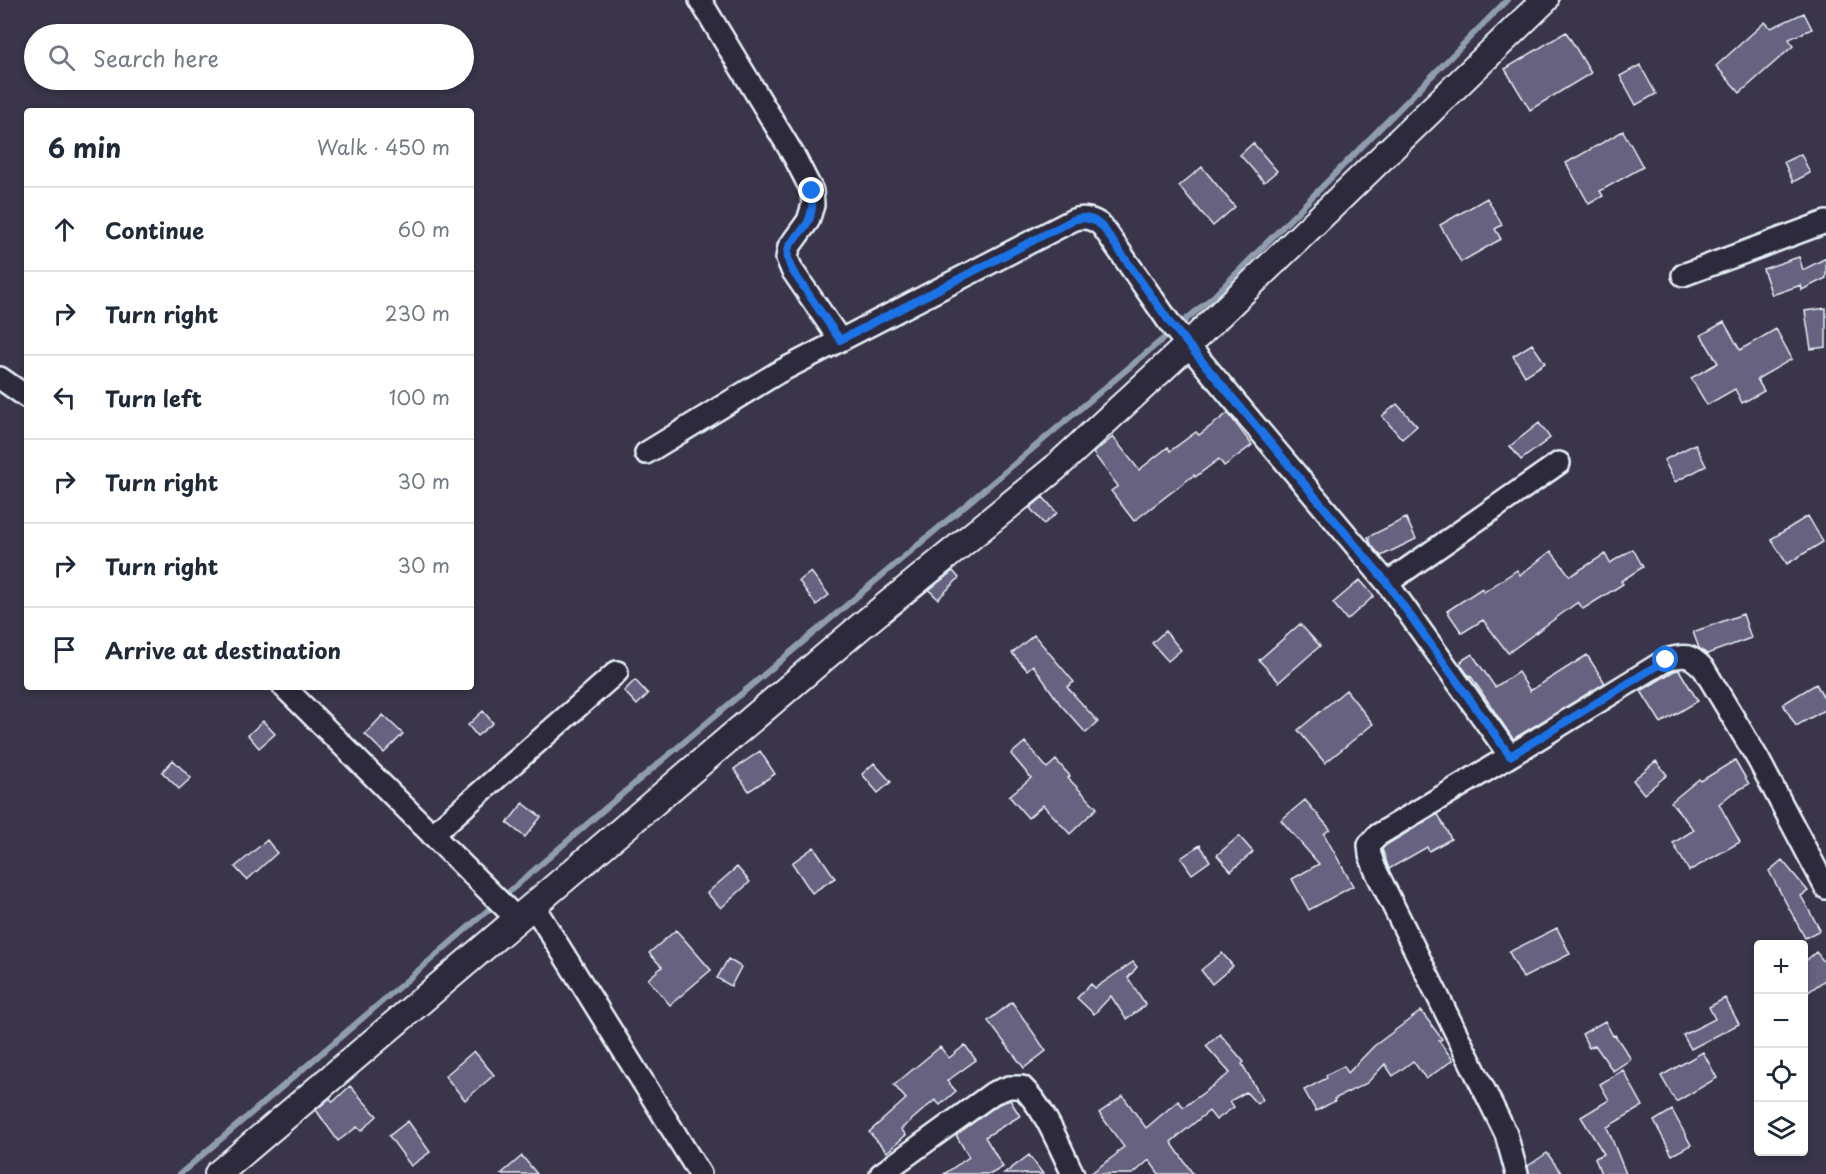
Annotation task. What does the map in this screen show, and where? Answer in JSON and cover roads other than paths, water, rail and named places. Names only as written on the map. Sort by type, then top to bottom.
[{"type":"street","points":[[700,0],[788,146],[812,191],[813,205],[808,221],[789,247],[787,258],[792,270],[840,340]]},
{"type":"street","points":[[218,1174],[512,907],[1055,468],[1181,335],[1545,0]]},
{"type":"street","points":[[646,453],[777,373],[1073,220],[1082,218],[1097,222],[1181,335],[1387,583],[1510,756]]},
{"type":"street","points":[[1683,275],[1826,222]]},
{"type":"street","points":[[0,378],[24,395]]},
{"type":"street","points":[[1387,583],[1559,464]]},
{"type":"street","points":[[1517,1174],[1506,1134],[1375,869],[1369,845],[1377,836],[1666,660],[1683,655],[1694,659],[1704,669],[1758,759],[1826,888]]},
{"type":"street","points":[[432,835],[618,672]]},
{"type":"street","points":[[287,690],[432,835],[512,907],[700,1174]]},
{"type":"street","points":[[881,1174],[993,1093],[1009,1087],[1022,1087],[1042,1112],[1073,1174]]},
{"type":"waterway","points":[[180,1174],[608,806],[1214,296],[1507,0]]}]
